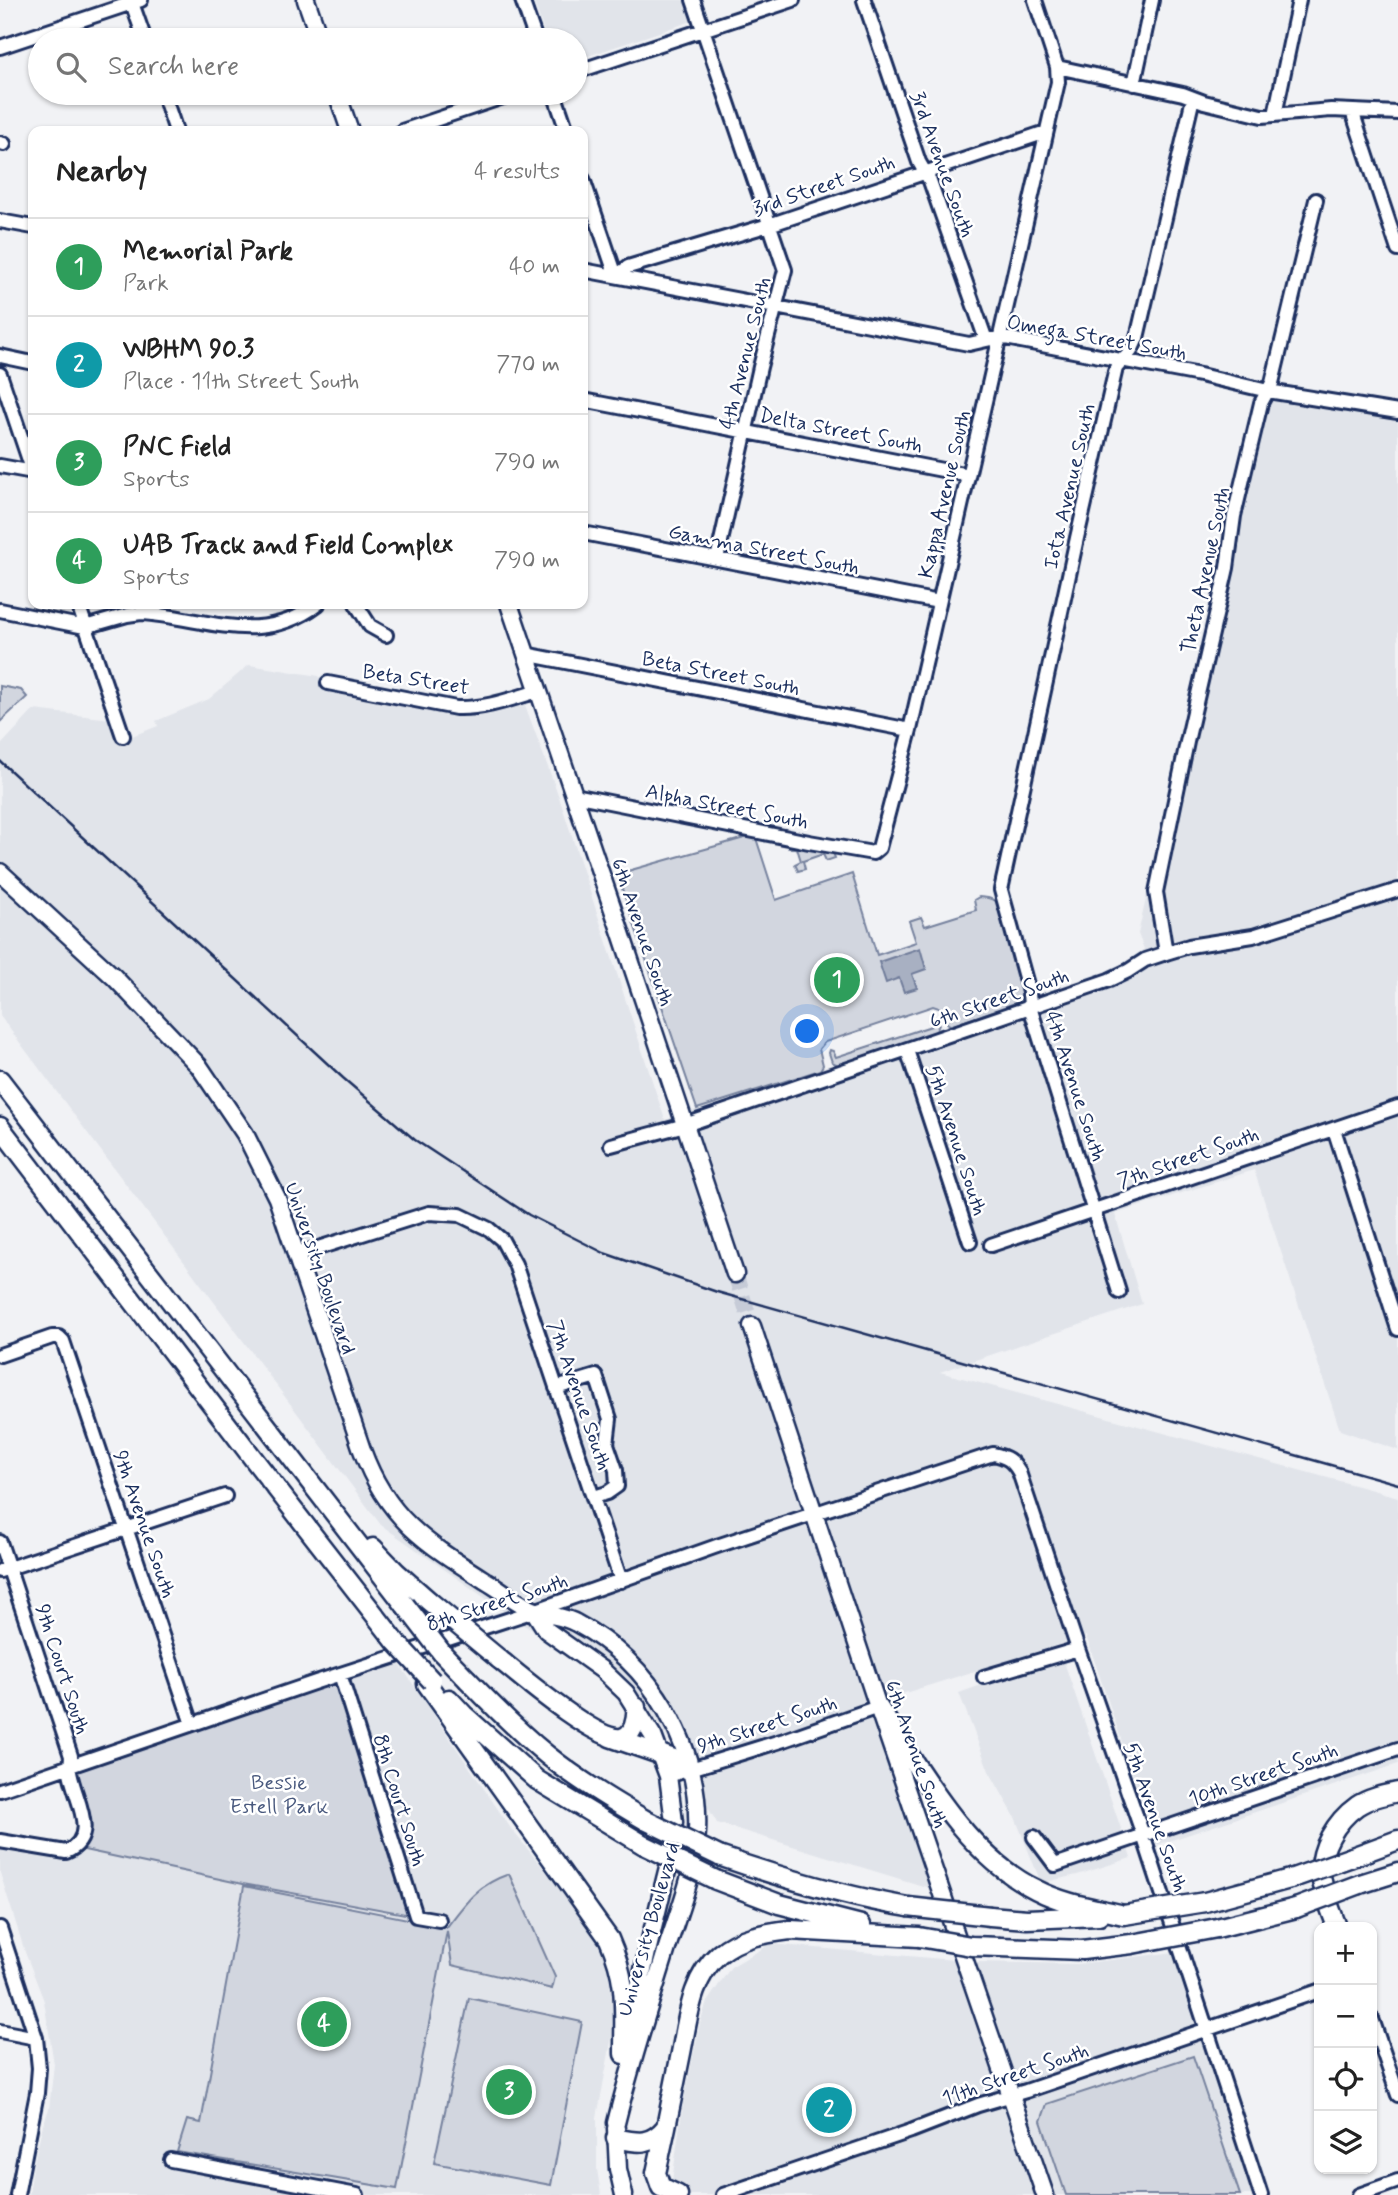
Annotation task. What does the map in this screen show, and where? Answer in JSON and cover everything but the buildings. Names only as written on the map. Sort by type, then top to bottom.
[{"type":"highway","points":[[0,1080],[442,1653],[496,1709],[547,1755],[647,1821],[719,1856],[788,1880],[866,1900],[908,1907],[1027,1919],[1124,1915],[1205,1902],[1290,1879],[1398,1840]]},
{"type":"highway","points":[[0,1127],[430,1683],[609,1939],[619,1962],[624,1985],[624,2054]]},
{"type":"highway","points":[[305,1476],[396,1572],[552,1702],[607,1736],[674,1759],[690,1770]]},
{"type":"highway","points":[[430,1683],[537,1780],[644,1845],[716,1880],[779,1904],[843,1922],[919,1937],[971,1946],[1082,1950],[1132,1944],[1217,1928],[1296,1908],[1398,1872]]},
{"type":"highway","points":[[607,1736],[621,1738],[629,1733],[634,1725],[636,1707]]},
{"type":"highway","points":[[878,1707],[935,1792],[969,1836],[1007,1872],[1036,1890],[1067,1903],[1124,1915]]},
{"type":"highway","points":[[1335,1922],[1326,1899],[1321,1873],[1326,1844],[1339,1824],[1358,1806],[1382,1795],[1398,1792]]},
{"type":"highway","points":[[653,2195],[692,1999],[704,1972],[718,1954],[741,1940],[790,1930],[919,1937]]},
{"type":"highway","points":[[616,2130],[631,2141],[649,2141],[666,2127]]},
{"type":"highway","points":[[656,2173],[662,2187],[678,2195]]},
{"type":"main road","points":[[306,0],[316,28]]},
{"type":"main road","points":[[341,105],[348,126]]},
{"type":"main road","name":"6th Avenue South","points":[[511,609],[735,1274]]},
{"type":"main road","name":"University Boulevard","points":[[0,872],[114,977],[199,1066],[245,1134],[277,1198],[362,1450],[384,1496],[406,1523],[431,1546],[534,1611],[574,1622],[603,1640],[628,1661],[668,1713],[682,1743],[690,1770],[696,1816],[692,1865],[630,2067],[616,2130]]},
{"type":"main road","name":"6th Avenue South","points":[[752,1326],[878,1707],[1045,2195]]},
{"type":"main road","name":"University Boulevard","points":[[534,1611],[546,1630],[602,1670],[620,1687],[653,1736],[668,1776],[674,1822],[671,1855],[624,2054],[616,2130],[618,2169],[624,2195]]},
{"type":"street","points":[[522,0],[532,28]]},
{"type":"street","name":"4th Avenue South","points":[[693,0],[785,270],[774,306],[717,559]]},
{"type":"street","points":[[588,68],[793,0]]},
{"type":"street","name":"3rd Avenue South","points":[[864,0],[919,162],[930,181],[986,340]]},
{"type":"street","points":[[1035,0],[1057,67],[1262,116],[1331,110],[1398,113]]},
{"type":"street","points":[[1134,85],[1152,0]]},
{"type":"street","points":[[1275,115],[1299,0]]},
{"type":"street","points":[[57,28],[137,1],[143,28]]},
{"type":"street","points":[[0,47],[28,38]]},
{"type":"street","name":"Kappa Avenue South","points":[[873,852],[879,848],[910,730],[1058,82],[1057,67]]},
{"type":"street","name":"Iota Avenue South","points":[[1001,890],[1116,368],[1131,351],[1137,338],[1193,98]]},
{"type":"street","points":[[167,105],[174,126]]},
{"type":"street","points":[[417,126],[479,105]]},
{"type":"street","points":[[558,105],[565,126]]},
{"type":"street","points":[[1352,111],[1398,250]]},
{"type":"street","name":"3rd Street South","points":[[616,276],[628,267],[769,225],[925,172],[1045,136]]},
{"type":"street","points":[[588,194],[616,276]]},
{"type":"street","name":"Theta Avenue South","points":[[1166,953],[1156,892],[1227,568],[1234,516],[1261,403],[1272,383],[1316,200]]},
{"type":"street","points":[[0,221],[28,226]]},
{"type":"street","name":"Omega Street South","points":[[588,271],[969,344],[1000,337],[1200,375],[1268,391],[1398,412]]},
{"type":"street","points":[[0,356],[28,362]]},
{"type":"street","points":[[0,374],[28,457]]},
{"type":"street","name":"Delta Street South","points":[[588,401],[968,475]]},
{"type":"street","points":[[0,466],[28,471]]},
{"type":"street","name":"Gamma Street South","points":[[588,534],[939,602]]},
{"type":"street","points":[[80,609],[123,736]]},
{"type":"street","points":[[0,610],[85,626],[141,613],[228,628],[253,628],[284,622],[311,609]]},
{"type":"street","points":[[359,609],[370,626],[386,635]]},
{"type":"street","name":"Beta Street South","points":[[525,654],[910,730]]},
{"type":"street","name":"Beta Street","points":[[328,683],[470,709],[491,706],[538,691]]},
{"type":"street","name":"Alpha Street South","points":[[574,795],[809,842],[873,852]]},
{"type":"street","name":"4th Avenue South","points":[[1001,890],[1029,992],[1030,1007],[1119,1292]]},
{"type":"street","name":"6th Street South","points":[[611,1145],[685,1125],[907,1050],[1109,980],[1145,960],[1166,953],[1189,946],[1253,936],[1398,890]]},
{"type":"street","name":"5th Avenue South","points":[[907,1050],[970,1242]]},
{"type":"street","name":"7th Street South","points":[[991,1245],[1398,1107]]},
{"type":"street","points":[[1334,1129],[1398,1329]]},
{"type":"street","name":"7th Avenue South","points":[[296,1255],[429,1213],[460,1214],[489,1229],[502,1240],[515,1264],[621,1581]]},
{"type":"street","name":"9th Avenue South","points":[[0,1355],[52,1337],[59,1337],[63,1341],[192,1724]]},
{"type":"street","points":[[556,1388],[596,1376],[606,1401],[610,1419],[607,1444],[616,1471],[617,1486],[594,1497]]},
{"type":"street","name":"8th Street South","points":[[0,1790],[534,1611],[815,1513],[993,1454],[1005,1456]]},
{"type":"street","name":"5th Avenue South","points":[[1005,1456],[1019,1472],[1143,1835],[1261,2195]]},
{"type":"street","points":[[5,1570],[225,1496]]},
{"type":"street","name":"9th Court South","points":[[0,1542],[5,1570],[71,1756],[69,1766],[84,1820],[82,1835],[75,1848],[66,1852],[0,1841]]},
{"type":"street","points":[[984,1677],[1078,1649]]},
{"type":"street","name":"8th Court South","points":[[340,1674],[416,1916],[439,1920]]},
{"type":"street","name":"9th Street South","points":[[668,1776],[878,1707]]},
{"type":"street","name":"10th Street South","points":[[1034,1837],[1055,1865],[1398,1749]]},
{"type":"street","points":[[0,1928],[36,2038],[39,2068],[37,2093],[17,2195]]},
{"type":"street","name":"11th Street South","points":[[723,2195],[911,2131],[978,2105],[1314,1993]]},
{"type":"street","points":[[0,2031],[36,2038]]},
{"type":"street","points":[[1377,2034],[1398,2095]]},
{"type":"street","points":[[171,2161],[357,2195]]},
{"type":"street","points":[[1359,2195],[1398,2181]]},
{"type":"shaded area","points":[[533,0],[685,0],[692,21],[588,56],[588,28],[543,28]]},
{"type":"shaded area","points":[[1261,395],[1398,417],[1398,1450],[1340,1430],[1254,1170],[1115,1214],[1142,1304],[940,1372],[1398,1497],[1398,1764],[1157,1845],[1086,1636],[870,1704],[936,1890],[717,1823],[657,1720],[628,1682],[591,1649],[525,1626],[381,1525],[0,1016],[0,746],[34,710],[111,719],[119,741],[158,726],[156,721],[209,699],[249,665],[319,676],[326,692],[448,715],[488,715],[525,705],[559,797],[665,1120],[1122,969],[1144,949],[1138,934]]},
{"type":"shaded area","points":[[394,1656],[512,1830],[587,1921],[607,1960],[614,2026],[597,2117],[597,2169],[601,2195],[29,2195],[33,2166],[49,2109],[54,2064],[44,2001],[0,1873],[0,1841],[66,1852],[340,1674]]},
{"type":"shaded area","points":[[1062,1656],[1131,1858],[1041,1883],[1015,1817],[989,1771],[959,1693]]},
{"type":"shaded area","points":[[770,1944],[977,1962],[1077,1964],[1175,1952],[1258,2195],[670,2195],[683,2104],[707,2002],[731,1967]]},
{"type":"green space","points":[[0,686],[21,690],[27,697],[0,722]]},
{"type":"green space","points":[[755,835],[776,900],[852,874],[877,955],[916,942],[909,921],[921,917],[925,926],[976,910],[974,900],[979,897],[997,901],[1022,990],[1021,1001],[951,1026],[947,1023],[942,1009],[933,1006],[825,1042],[819,1049],[823,1065],[820,1070],[697,1109],[617,874]]},
{"type":"green space","points":[[792,844],[833,853],[835,858],[826,861],[823,854],[803,861],[805,869],[798,871],[795,864],[801,861],[797,848],[789,848]]},
{"type":"green space","points":[[932,1016],[939,1025],[935,1033],[838,1065],[832,1062],[830,1050],[836,1057],[931,1026],[929,1019]]},
{"type":"green space","name":"Bessie Estell Park","points":[[340,1674],[416,1916],[243,1884],[75,1848],[82,1835],[70,1766]]},
{"type":"green space","points":[[509,1874],[555,1977],[552,1989],[452,1965],[447,1931],[397,2189],[177,2152],[187,2120],[201,2123],[244,1886],[447,1927],[480,1889]]},
{"type":"green space","points":[[469,1998],[582,2022],[551,2185],[434,2163]]},
{"type":"green space","points":[[1193,2056],[1240,2195],[1066,2195],[1041,2121],[1047,2104]]},
{"type":"water","points":[[920,948],[926,969],[912,974],[917,988],[904,992],[899,978],[886,983],[879,962]]},
{"type":"tunnel","points":[[735,1274],[752,1326]]},
{"type":"railway","points":[[0,761],[343,1078],[415,1140],[529,1215],[604,1253],[717,1292],[1398,1484]]},
{"type":"place","name":"Memorial Park","points":[[837,980]]},
{"type":"place","name":"UAB Track and Field Complex","points":[[324,2024]]},
{"type":"place","name":"PNC Field","points":[[509,2092]]},
{"type":"place","name":"WBHM 90.3","points":[[829,2110]]}]
